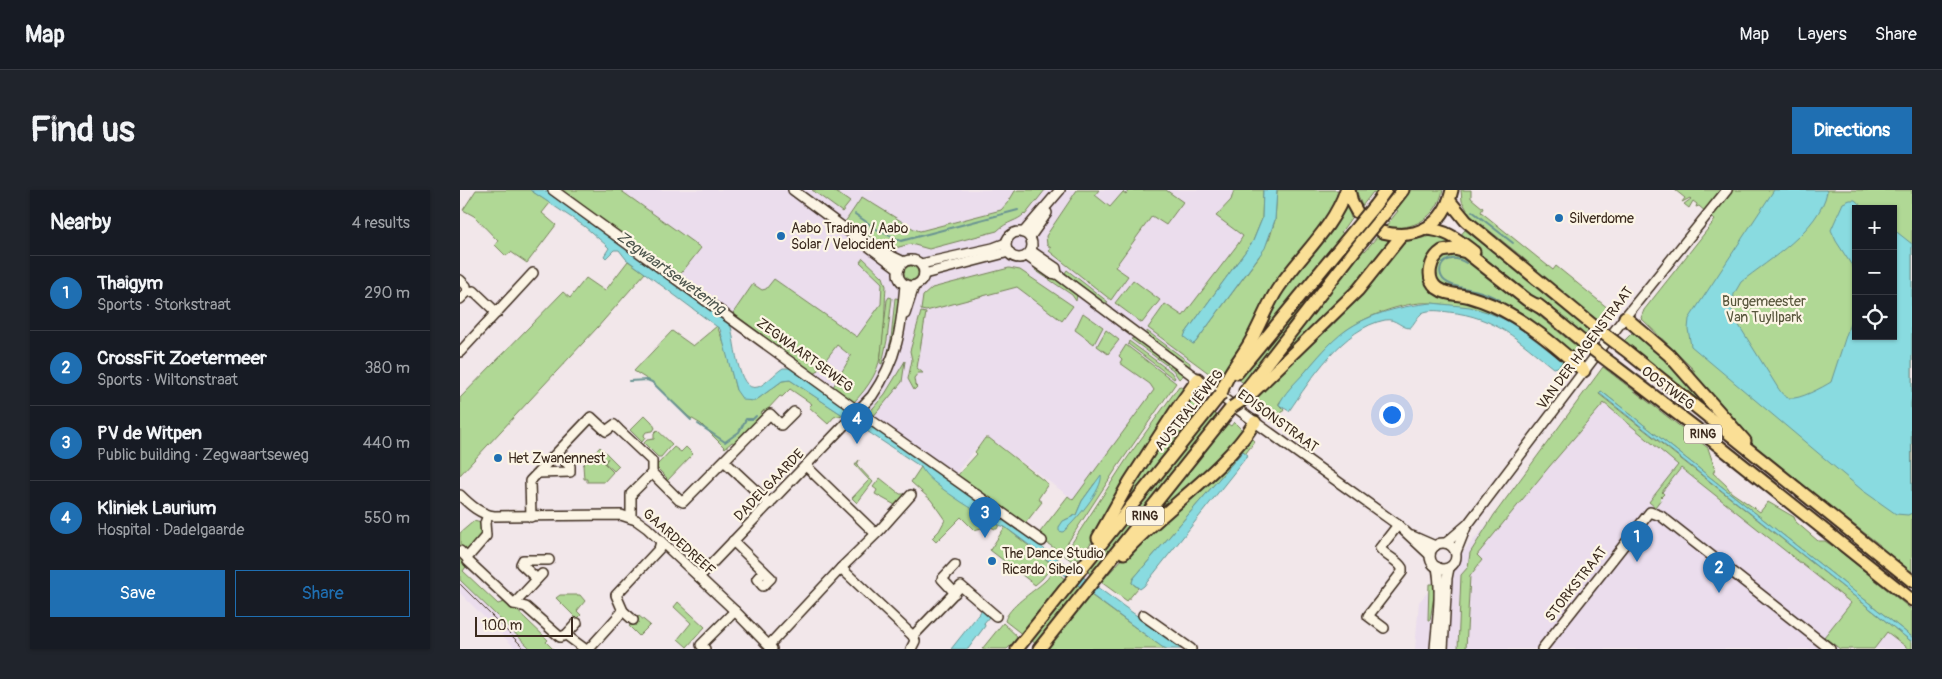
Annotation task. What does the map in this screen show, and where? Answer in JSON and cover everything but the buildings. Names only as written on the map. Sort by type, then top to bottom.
[{"type":"main road","points":[[1347,190],[1357,212]]},
{"type":"main road","points":[[1229,379],[1277,288],[1333,217],[1347,190]]},
{"type":"main road","name":"AUSTRALIËWEG","points":[[1022,643],[1221,394],[1229,379],[1386,190]]},
{"type":"main road","points":[[1248,393],[1362,241],[1403,190]]},
{"type":"main road","name":"RING","points":[[1382,232],[1402,235],[1425,229],[1444,212],[1451,195]]},
{"type":"main road","name":"OOSTWEG","points":[[1451,195],[1466,221],[1912,581]]},
{"type":"main road","name":"OOSTWEG","points":[[1425,229],[1439,229],[1453,236],[1583,342],[1709,438],[1912,600]]},
{"type":"main road","name":"RING","points":[[1040,648],[1232,406],[1358,290],[1402,235]]},
{"type":"main road","points":[[1543,308],[1526,300],[1466,252],[1442,251],[1432,263],[1430,276],[1437,288],[1445,292],[1483,301],[1515,316],[1584,371]]},
{"type":"main road","points":[[1624,317],[1669,355],[1744,439],[1756,456]]},
{"type":"main road","points":[[1086,563],[1130,481],[1198,379]]},
{"type":"main road","points":[[1098,575],[1112,567],[1159,518],[1231,452],[1255,422]]},
{"type":"street","name":"ZEGWAARTSEWEG","points":[[553,190],[794,363],[857,412],[1042,541]]},
{"type":"street","points":[[793,190],[871,247],[879,255],[901,266]]},
{"type":"street","points":[[1026,235],[1045,205],[1060,190]]},
{"type":"street","name":"VAN DER HAGENSTRAAT","points":[[1446,543],[1468,524],[1624,317],[1727,190]]},
{"type":"street","points":[[1012,234],[1026,235],[1032,243],[1029,253],[1016,258],[1008,248],[1012,234]]},
{"type":"street","points":[[901,266],[913,260],[921,264],[993,248],[1008,248]]},
{"type":"street","points":[[924,274],[1008,248]]},
{"type":"street","name":"EDISONSTRAAT","points":[[1029,253],[1051,273],[1057,274],[1255,422],[1398,525],[1430,555]]},
{"type":"street","points":[[901,266],[900,279],[910,285],[922,280],[924,274],[921,264]]},
{"type":"street","points":[[460,352],[533,273]]},
{"type":"street","points":[[460,280],[466,286],[467,292]]},
{"type":"street","name":"DADELGAARDE","points":[[699,577],[872,396],[882,382],[897,347],[910,285]]},
{"type":"street","points":[[460,299],[467,292],[474,290],[497,313]]},
{"type":"street","points":[[652,473],[683,502],[770,414],[781,425],[794,412]]},
{"type":"street","points":[[531,516],[530,481],[558,454],[591,417],[606,431],[614,425],[652,461],[652,473],[631,494],[631,518]]},
{"type":"street","points":[[539,473],[570,472],[570,466],[558,454]]},
{"type":"street","points":[[724,461],[770,504]]},
{"type":"street","points":[[806,466],[875,533]]},
{"type":"street","name":"GAARDEDREEF","points":[[460,495],[475,509],[488,515],[503,517],[613,515],[631,518],[647,528],[735,611],[770,647]]},
{"type":"street","points":[[770,647],[841,568],[911,495]]},
{"type":"street","name":"STORKSTRAAT","points":[[1542,649],[1650,512],[1661,516],[1830,649]]},
{"type":"street","points":[[467,558],[486,536],[485,523],[488,515]]},
{"type":"street","name":"VAN DER HAGENSTRAAT","points":[[1456,552],[1468,524]]},
{"type":"street","points":[[1384,628],[1368,616],[1402,572],[1399,564],[1383,553],[1380,548],[1398,525]]},
{"type":"street","name":"EDISONSTRAAT","points":[[1411,536],[1435,546]]},
{"type":"street","points":[[733,541],[764,571]]},
{"type":"street","points":[[633,620],[623,612],[616,595],[659,549],[661,542]]},
{"type":"street","points":[[1443,649],[1449,568],[1455,561],[1456,552],[1452,546],[1446,543],[1435,546],[1430,555],[1432,562],[1437,567],[1449,568]]},
{"type":"street","points":[[460,551],[468,561],[514,604],[526,607],[560,637],[566,635],[577,623]]},
{"type":"street","points":[[514,604],[540,576],[521,564],[523,560],[549,560]]},
{"type":"street","points":[[955,565],[942,579],[955,592]]},
{"type":"street","points":[[1435,649],[1439,602],[1437,567]]},
{"type":"street","points":[[841,568],[913,636],[915,641],[911,649]]},
{"type":"street","points":[[913,636],[961,586],[996,616]]},
{"type":"street","points":[[705,649],[701,645],[735,611]]},
{"type":"street","points":[[589,649],[623,612]]},
{"type":"street","points":[[1143,615],[1191,649]]},
{"type":"street","points":[[566,635],[585,649]]},
{"type":"shaded area","points":[[558,190],[1285,190],[1264,259],[1084,507],[986,436],[954,476]]},
{"type":"shaded area","points":[[1593,387],[1912,639],[1912,649],[1415,649],[1419,602],[1485,527]]},
{"type":"shaded area","points":[[460,580],[531,649],[516,649],[460,593]]},
{"type":"green space","points":[[476,190],[530,190],[550,203],[542,213],[556,225],[527,263],[511,252],[506,256],[495,245],[498,241],[474,216],[463,210]]},
{"type":"green space","points":[[558,190],[620,190],[701,248],[679,276]]},
{"type":"green space","points":[[812,190],[833,190],[850,202],[842,212]]},
{"type":"green space","points":[[1045,190],[1025,215],[997,231],[929,249],[911,244],[895,248],[857,231],[845,222],[862,197],[920,231],[1001,210],[1015,191]]},
{"type":"green space","points":[[1077,190],[1099,190],[1095,195],[1110,207],[1123,192],[1126,194],[1129,190],[1166,190],[1183,202],[1166,225],[1152,216],[1115,267],[1128,276],[1111,300],[1049,251],[1051,248],[1047,245],[1046,236]]},
{"type":"green space","points":[[1234,190],[1263,190],[1262,219],[1253,241],[1185,334],[1193,344],[1258,258],[1270,237],[1275,220],[1277,190],[1338,190],[1336,205],[1227,370],[1218,380],[1148,328],[1165,304],[1183,316],[1243,236],[1216,216],[1231,200]]},
{"type":"green space","points":[[1356,190],[1381,190],[1377,194],[1373,192],[1362,206]]},
{"type":"green space","points":[[1408,190],[1443,190],[1435,208],[1422,220],[1405,227],[1386,226],[1398,211],[1393,207]]},
{"type":"green space","points":[[1461,190],[1471,190],[1471,198],[1483,208],[1481,212],[1553,270],[1556,266],[1609,309],[1608,311],[1611,313],[1603,324],[1558,290],[1521,256],[1470,215],[1462,201]]},
{"type":"green space","name":"Burgemeester Van Tuyllpark","points":[[1675,190],[1912,190],[1912,576],[1890,559],[1879,547],[1880,545],[1844,517],[1842,520],[1748,441],[1705,411],[1624,341],[1634,331],[1664,355],[1695,371],[1641,318],[1644,310],[1715,220],[1699,206],[1696,207],[1697,204],[1693,201],[1689,208],[1684,204],[1690,198],[1682,202],[1685,198]]},
{"type":"green space","points":[[1347,205],[1351,218],[1341,232],[1345,235],[1249,353],[1287,281]]},
{"type":"green space","points":[[1465,230],[1578,319],[1589,330],[1585,335],[1567,323],[1459,237]]},
{"type":"green space","points":[[1436,235],[1447,238],[1461,248],[1443,248],[1429,281],[1493,307],[1518,325],[1485,312],[1451,305],[1420,303],[1397,307],[1352,326],[1335,340],[1279,403],[1284,410],[1274,422],[1250,404],[1257,394],[1313,340],[1330,328],[1399,247],[1408,241]]},
{"type":"green space","points":[[1354,236],[1358,239],[1245,384],[1238,379]]},
{"type":"green space","points":[[1377,237],[1388,240],[1388,242],[1340,302],[1269,371],[1267,368],[1361,249],[1365,251]]},
{"type":"green space","points":[[1455,253],[1471,260],[1582,351],[1574,359],[1531,325],[1447,290],[1437,279],[1436,268],[1438,263],[1447,255]]},
{"type":"green space","points":[[863,258],[883,277],[886,286],[884,321],[882,345],[877,368],[869,384],[854,402],[833,387],[851,356],[837,345],[814,375],[733,313],[753,284],[762,290],[766,289],[774,279],[857,337],[881,304],[882,283],[860,262]]},
{"type":"green space","points":[[628,261],[645,273],[597,328],[460,475],[460,398],[563,292],[570,298],[586,278],[605,291]]},
{"type":"green space","points":[[908,266],[914,266],[918,273],[914,280],[908,280],[904,276],[904,270]]},
{"type":"green space","points":[[1038,266],[1077,295],[1076,301],[1072,295],[1035,270]]},
{"type":"green space","points":[[1009,268],[1020,270],[1073,306],[1062,321],[1017,287],[926,311],[921,310],[923,296],[932,288]]},
{"type":"green space","points":[[1067,270],[1108,302],[1104,303],[1065,273]]},
{"type":"green space","points":[[1133,280],[1160,300],[1142,323],[1115,303]]},
{"type":"green space","points":[[889,297],[892,298],[882,364],[880,363],[887,300]]},
{"type":"green space","points":[[895,298],[901,299],[891,347],[885,365],[891,339]]},
{"type":"green space","points":[[921,312],[926,313],[917,368],[923,373],[918,373],[914,378],[917,387],[914,390],[908,379],[912,360],[910,351]]},
{"type":"green space","points":[[1083,313],[1103,327],[1094,344],[1075,330]]},
{"type":"green space","points":[[717,326],[726,349],[736,390],[755,401],[782,381],[790,380],[843,415],[834,417],[828,424],[809,407],[812,404],[790,389],[782,397],[780,396],[766,411],[764,410],[761,413],[762,415],[735,443],[732,442],[725,448],[701,424],[689,417],[653,383],[634,371],[672,331],[693,346]]},
{"type":"green space","points":[[1106,330],[1119,340],[1108,354],[1097,346]]},
{"type":"green space","points":[[1147,331],[1190,363],[1190,367],[1147,335]]},
{"type":"green space","points":[[1531,334],[1571,363],[1569,366],[1573,370],[1566,379],[1562,370],[1558,367],[1563,361]]},
{"type":"green space","points":[[1136,338],[1185,374],[1179,379],[1173,370],[1131,339]]},
{"type":"green space","points":[[1129,341],[1171,372],[1175,378],[1128,344]]},
{"type":"green space","points":[[1126,345],[1176,383],[1116,469],[1061,553],[1037,536],[1068,496],[1073,500],[1154,390],[1150,384],[1120,363],[1122,359],[1119,356]],"holes":[[[1095,483],[1096,490],[1077,517],[1063,532],[1059,527],[1065,520],[1076,515],[1082,501]]]},
{"type":"green space","points":[[905,361],[902,382],[872,418],[868,414],[885,394]]},
{"type":"green space","points":[[1603,367],[1708,448],[1715,469],[1713,473],[1731,492],[1760,512],[1768,502],[1794,517],[1796,522],[1818,541],[1825,541],[1837,549],[1912,610],[1912,637],[1601,391],[1599,394],[1912,642],[1912,649],[1909,649],[1887,632],[1874,649],[1840,649],[1824,637],[1851,603],[1681,468],[1662,492],[1664,494],[1655,507],[1649,502],[1678,465],[1604,403],[1477,555],[1482,560],[1470,576],[1466,649],[1458,649],[1461,575],[1468,567],[1470,553],[1494,515]]},
{"type":"green space","points":[[1179,386],[1186,391],[1099,532],[1078,560],[1075,558],[1072,561],[1064,555],[1128,457]]},
{"type":"green space","points":[[1191,392],[1203,399],[1200,402],[1199,410],[1106,530],[1122,498]]},
{"type":"green space","points":[[1212,412],[1219,417],[1092,575],[1085,570]]},
{"type":"green space","points":[[645,415],[655,428],[653,431],[646,432],[642,442],[630,430]]},
{"type":"green space","points":[[1234,422],[1244,432],[1195,482],[1141,528],[1190,467],[1228,424],[1231,426]]},
{"type":"green space","points":[[657,430],[672,444],[661,457],[658,457],[644,443],[647,440],[654,439],[654,433]]},
{"type":"green space","points":[[1249,437],[1255,441],[1246,453],[1243,451],[1133,579],[1132,583],[1138,588],[1127,601],[1101,582],[1147,532]]},
{"type":"green space","points":[[985,438],[989,438],[1048,484],[1038,499],[1042,502],[1024,525],[957,476],[977,454],[975,452]]},
{"type":"green space","points":[[600,447],[619,466],[614,471],[605,463],[608,458],[604,463],[613,472],[604,482],[587,482],[587,479],[584,479],[583,465]]},
{"type":"green space","points":[[674,447],[681,452],[686,447],[693,454],[666,482],[664,481],[667,478],[657,468],[657,465]]},
{"type":"green space","points":[[859,460],[857,465],[873,482],[857,503],[852,498],[869,480],[855,465]]},
{"type":"green space","points":[[921,467],[938,485],[999,525],[997,529],[989,526],[974,530],[961,517],[936,542],[932,538],[939,531],[945,520],[931,500],[911,482]]},
{"type":"green space","points":[[880,478],[900,494],[905,494],[895,505],[875,494],[877,490],[873,487]]},
{"type":"green space","points":[[474,521],[481,523],[482,536],[466,552],[460,546],[460,533]]},
{"type":"green space","points":[[1005,527],[1053,565],[1035,585],[990,550]]},
{"type":"green space","points":[[460,554],[468,564],[463,571],[498,604],[507,601],[548,640],[546,642],[553,649],[531,649],[460,580]]},
{"type":"green space","points":[[1055,566],[1065,579],[1023,635],[1005,621],[1007,616],[1016,605],[1046,580]]},
{"type":"green space","points":[[1075,583],[1082,588],[1037,645],[1030,639]]},
{"type":"green space","points":[[1429,584],[1436,584],[1430,620],[1428,620]]},
{"type":"green space","points":[[1088,593],[1155,642],[1167,649],[1044,649]]},
{"type":"green space","points":[[560,595],[580,595],[585,601],[577,611],[581,615],[577,619],[556,598]]},
{"type":"green space","points":[[678,602],[705,627],[687,647],[678,639],[691,623],[674,607]]},
{"type":"green space","points":[[639,616],[650,625],[639,636],[629,626]]},
{"type":"green space","points":[[1003,623],[1019,638],[1007,649],[982,649]]},
{"type":"water","points":[[530,190],[544,190],[730,324],[741,373],[745,382],[751,387],[761,386],[783,368],[793,368],[1183,649],[1167,649],[1162,647],[1067,577],[1041,554],[1005,527],[944,490],[921,467],[790,380],[782,381],[755,401],[743,400],[736,390],[720,329],[626,259],[619,250],[614,250],[606,258],[604,256],[609,248],[606,245],[584,226]]},
{"type":"water","points":[[1263,190],[1277,190],[1275,220],[1265,248],[1193,344],[1184,337],[1185,334],[1253,241],[1262,219]]},
{"type":"water","points":[[1774,190],[1826,190],[1822,206],[1804,231],[1792,243],[1741,282],[1734,294],[1732,310],[1735,319],[1783,395],[1788,398],[1794,398],[1805,395],[1831,382],[1852,317],[1852,340],[1897,340],[1897,232],[1912,244],[1912,513],[1908,515],[1896,514],[1862,490],[1691,346],[1688,329],[1689,319]]},
{"type":"water","points":[[1855,200],[1861,205],[1852,205],[1852,266],[1831,230],[1843,203]]},
{"type":"water","points":[[1432,303],[1470,307],[1513,323],[1563,361],[1558,367],[1553,368],[1506,331],[1480,319],[1449,312],[1428,311],[1422,313],[1410,328],[1392,320],[1385,320],[1355,333],[1329,356],[1289,411],[1279,405],[1287,392],[1319,356],[1345,331],[1365,319],[1387,311]]},
{"type":"water","points":[[1601,391],[1912,637],[1912,642],[1599,393]]},
{"type":"water","points":[[1243,451],[1248,455],[1144,586],[1140,589],[1132,583],[1133,579]]},
{"type":"water","points":[[1101,475],[1098,488],[1087,505],[1063,532],[1059,531],[1063,521],[1076,515],[1082,501]]},
{"type":"water","points":[[982,610],[989,617],[984,623],[985,626],[968,649],[951,649]]},
{"type":"waterway","points":[[855,214],[878,230],[901,241],[1018,210]]},
{"type":"waterway","points":[[1472,211],[1513,243]]},
{"type":"waterway","points":[[1466,263],[1459,260],[1447,260],[1441,267],[1442,277],[1452,285],[1481,292],[1500,300]]},
{"type":"waterway","points":[[629,381],[647,380],[652,382],[691,420]]},
{"type":"waterway","points":[[698,424],[725,442],[739,432],[746,419],[753,419],[756,416]]},
{"type":"tram line","points":[[460,584],[525,649]]},
{"type":"place","name":"Silverdome","points":[[1559,218]]},
{"type":"place","name":"Aabo Trading / Aabo Solar / Velocident","points":[[781,236]]},
{"type":"place","name":"Kliniek Laurium","points":[[857,444]]},
{"type":"place","name":"Het Zwanennest","points":[[498,458]]},
{"type":"place","name":"PV de Witpen","points":[[985,538]]},
{"type":"place","name":"The Dance Studio Ricardo Sibelo","points":[[992,561]]},
{"type":"place","name":"Thaigym","points":[[1637,562]]},
{"type":"place","name":"CrossFit Zoetermeer","points":[[1719,593]]},
{"type":"water label","name":"Zegwaartsewetering","points":[[671,273]]}]
